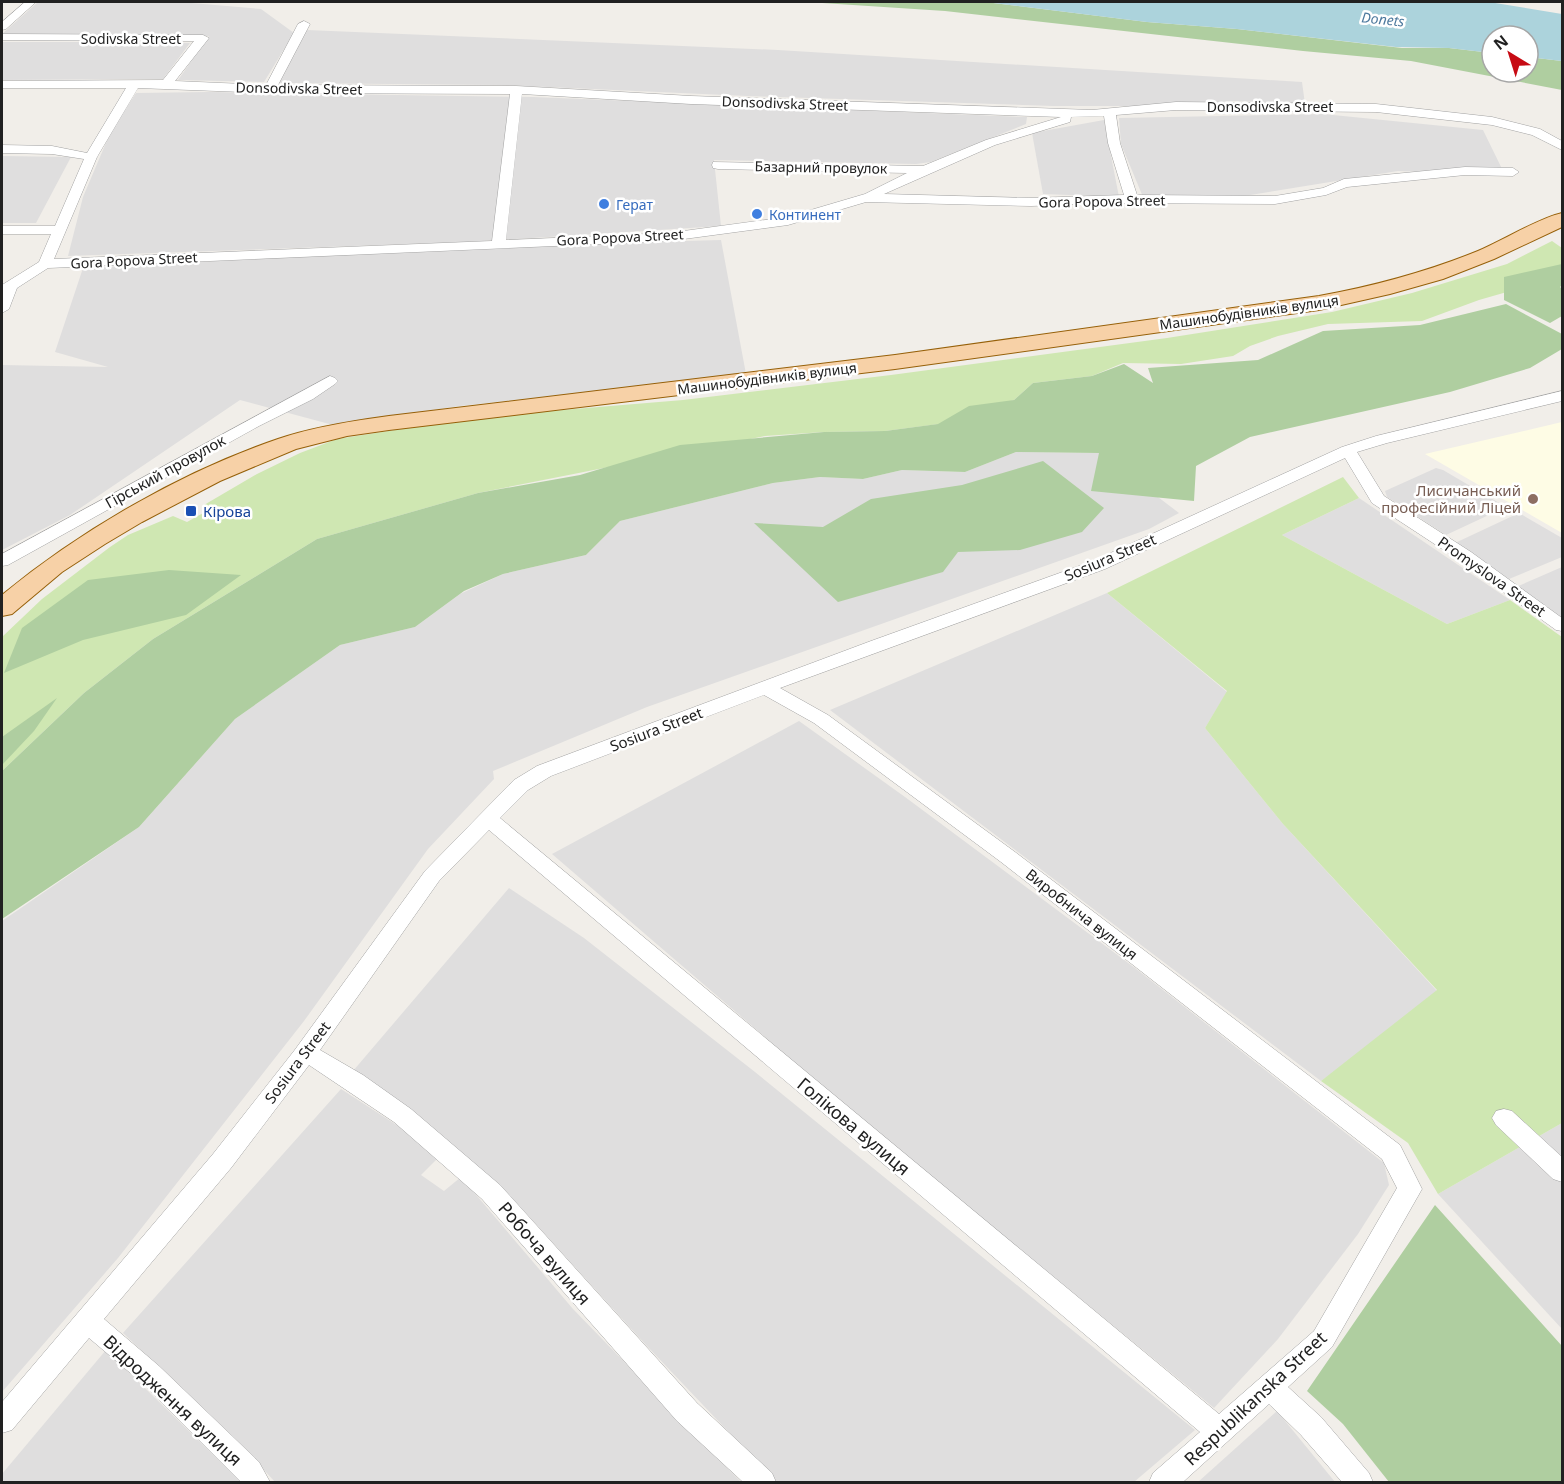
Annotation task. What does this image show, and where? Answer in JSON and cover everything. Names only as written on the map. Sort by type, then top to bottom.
[{"type":"main road","name":"Машинобудівників вулиця","points":[[2,608],[53,566],[133,516],[248,459],[315,436],[389,423],[913,360],[1282,310],[1358,296],[1437,274],[1490,255],[1563,219]]},
{"type":"street","points":[[2,27],[31,2]]},
{"type":"street","points":[[270,89],[304,24]]},
{"type":"street","name":"Sodivska Street","points":[[2,37],[203,38],[166,84]]},
{"type":"street","name":"Donsodivska Street","points":[[2,84],[166,84],[270,89],[516,90],[691,100],[1092,114],[1176,106],[1376,108],[1470,118],[1518,126],[1536,132],[1563,146]]},
{"type":"street","points":[[2,309],[6,288],[45,264],[91,157],[134,84]]},
{"type":"street","points":[[499,243],[516,90]]},
{"type":"street","points":[[1110,113],[1114,143],[1132,199]]},
{"type":"street","points":[[865,198],[1017,132],[1092,114]]},
{"type":"street","points":[[2,149],[52,150],[91,157]]},
{"type":"street","name":"Базарний провулок","points":[[718,165],[926,170]]},
{"type":"street","name":"Gora Popova Street","points":[[45,264],[669,237],[788,221],[865,198],[1031,202],[1132,199],[1275,200],[1326,191],[1344,183],[1465,171],[1512,172]]},
{"type":"street","points":[[2,230],[58,230]]},
{"type":"street","name":"Гірський провулок","points":[[2,561],[253,423],[308,396],[330,381]]},
{"type":"street","name":"Sosiura Street","points":[[2,1421],[222,1161],[305,1052],[432,876],[520,785],[544,771],[764,687],[1099,565],[1348,450],[1382,439],[1563,396]]},
{"type":"street","name":"Promyslova Street","points":[[1348,450],[1378,499],[1465,556],[1563,626]]},
{"type":"street","name":"Виробнича вулиця","points":[[764,687],[821,720],[999,850],[1391,1152]]},
{"type":"street","name":"Голікова вулиця","points":[[488,819],[1220,1432]]},
{"type":"street","name":"Робоча вулиця","points":[[305,1052],[367,1089],[456,1158],[491,1192],[687,1412],[762,1482]]},
{"type":"street","points":[[1504,1118],[1563,1172]]},
{"type":"street","name":"Respublikanska Street","points":[[1163,1482],[1323,1339],[1410,1189],[1391,1152]]},
{"type":"street","name":"Відродження вулиця","points":[[87,1320],[150,1374],[249,1471],[256,1482]]},
{"type":"street","points":[[1270,1388],[1311,1426],[1359,1482]]},
{"type":"shaded area","points":[[38,2],[180,2],[261,9],[294,33],[264,82],[178,80],[209,36],[2,34]]},
{"type":"shaded area","points":[[307,30],[778,50],[1302,82],[1305,104],[1235,101],[1146,106],[1053,106],[500,85],[278,83]]},
{"type":"shaded area","points":[[2,42],[190,43],[163,79],[3,80]]},
{"type":"shaded area","points":[[136,93],[533,97],[1027,117],[1026,124],[931,162],[916,164],[714,160],[721,226],[467,242],[68,256],[83,197],[111,131]]},
{"type":"shaded area","points":[[1323,114],[1483,130],[1505,175],[1398,171],[1244,196],[1143,197],[1121,144],[1119,118]]},
{"type":"shaded area","points":[[1104,120],[1119,197],[1043,194],[1032,133]]},
{"type":"shaded area","points":[[2,156],[71,157],[36,223],[2,223]]},
{"type":"shaded area","points":[[721,240],[746,374],[460,406],[333,425],[240,400],[70,515],[2,550],[2,365],[108,367],[55,352],[83,268],[499,246]]},
{"type":"shaded area","name":"Лисичанський професійний Ліцей","points":[[1562,422],[1562,533],[1425,454]]},
{"type":"shaded area","points":[[1016,452],[1100,453],[1179,513],[1149,529],[647,707],[493,771],[494,779],[428,849],[304,1021],[118,1258],[2,1392],[2,921],[139,827],[235,719],[340,645],[415,627],[460,594],[503,574],[586,555],[620,521],[773,483],[820,477],[863,479],[902,470],[965,472]]},
{"type":"shaded area","points":[[1436,468],[1506,507],[1446,535],[1387,497],[1385,491]]},
{"type":"shaded area","points":[[1359,498],[1510,600],[1447,624],[1282,535]]},
{"type":"shaded area","points":[[1519,513],[1562,538],[1562,557],[1509,579],[1455,543]]},
{"type":"shaded area","points":[[1562,567],[1562,620],[1516,587]]},
{"type":"shaded area","points":[[1107,593],[1227,692],[1205,728],[1283,824],[1437,991],[1410,1017],[1321,1081],[830,710]]},
{"type":"shaded area","points":[[799,721],[1135,968],[1384,1163],[1389,1185],[1358,1234],[1278,1339],[1214,1408],[865,1123],[552,854]]},
{"type":"shaded area","points":[[509,888],[584,938],[755,1072],[1195,1430],[1134,1482],[776,1482],[646,1345],[520,1207],[447,1141],[353,1071]]},
{"type":"shaded area","points":[[341,1089],[409,1133],[438,1158],[421,1175],[444,1191],[461,1177],[573,1309],[741,1482],[275,1482],[244,1448],[123,1333]]},
{"type":"shaded area","points":[[1562,1123],[1562,1329],[1438,1194]]},
{"type":"shaded area","points":[[106,1350],[241,1482],[2,1482],[2,1474]]},
{"type":"shaded area","points":[[1277,1411],[1335,1482],[1198,1482]]},
{"type":"green space","points":[[807,2],[985,2],[1147,22],[1237,29],[1402,48],[1449,48],[1480,52],[1480,74],[1411,61],[945,11]]},
{"type":"green space","points":[[1540,58],[1562,61],[1562,90],[1531,84],[1540,84]]},
{"type":"green space","points":[[1552,241],[1562,248],[1562,276],[1479,300],[1422,321],[1328,324],[1278,336],[1250,346],[1233,356],[1181,364],[1123,363],[1092,376],[1033,383],[1014,400],[939,424],[885,431],[765,436],[478,493],[317,539],[153,639],[84,693],[2,771],[2,637],[42,599],[128,535],[173,516],[187,522],[214,507],[204,505],[257,474],[300,453],[337,439],[478,417],[683,400],[891,375],[1167,338],[1332,312],[1412,293],[1507,264]]},
{"type":"green space","points":[[1562,264],[1562,285],[1560,287],[1562,289],[1562,316],[1550,323],[1504,300],[1504,277]]},
{"type":"green space","points":[[1506,304],[1562,334],[1562,349],[1530,368],[1450,392],[1250,437],[1196,466],[1194,501],[1091,491],[1099,453],[1016,452],[965,472],[902,470],[863,479],[820,477],[773,483],[620,521],[586,555],[503,574],[464,591],[415,627],[340,645],[235,719],[139,827],[2,919],[2,771],[84,693],[153,639],[317,539],[478,493],[580,475],[680,445],[824,432],[885,431],[938,424],[969,406],[1014,400],[1033,383],[1092,376],[1124,364],[1153,383],[1148,368],[1258,360],[1323,331],[1420,325]]},
{"type":"green space","points":[[1043,461],[1104,508],[1082,532],[1020,550],[958,552],[943,572],[838,602],[754,523],[823,527],[871,499],[962,485]]},
{"type":"green space","points":[[1343,477],[1359,498],[1282,535],[1447,624],[1510,600],[1562,637],[1562,1123],[1438,1194],[1408,1143],[1321,1081],[1437,990],[1283,824],[1205,728],[1227,691],[1107,593]]},
{"type":"green space","points":[[169,570],[241,575],[186,615],[83,640],[4,673],[22,628],[88,580]]},
{"type":"green space","points":[[57,698],[34,731],[2,765],[2,737]]},
{"type":"green space","points":[[1435,1205],[1562,1346],[1562,1482],[1389,1482],[1343,1424],[1307,1391]]},
{"type":"water","name":"Donets","points":[[985,2],[1489,2],[1562,14],[1562,61],[1540,58],[1540,24],[1480,24],[1480,52],[1449,48],[1396,47],[1237,29],[1147,22]]},
{"type":"place","name":"Герат","points":[[604,204]]},
{"type":"place","name":"Континент","points":[[757,214]]},
{"type":"place","name":"Лисичанський професійний Ліцей","points":[[1533,499]]},
{"type":"place","name":"Кірова","points":[[191,511]]}]
